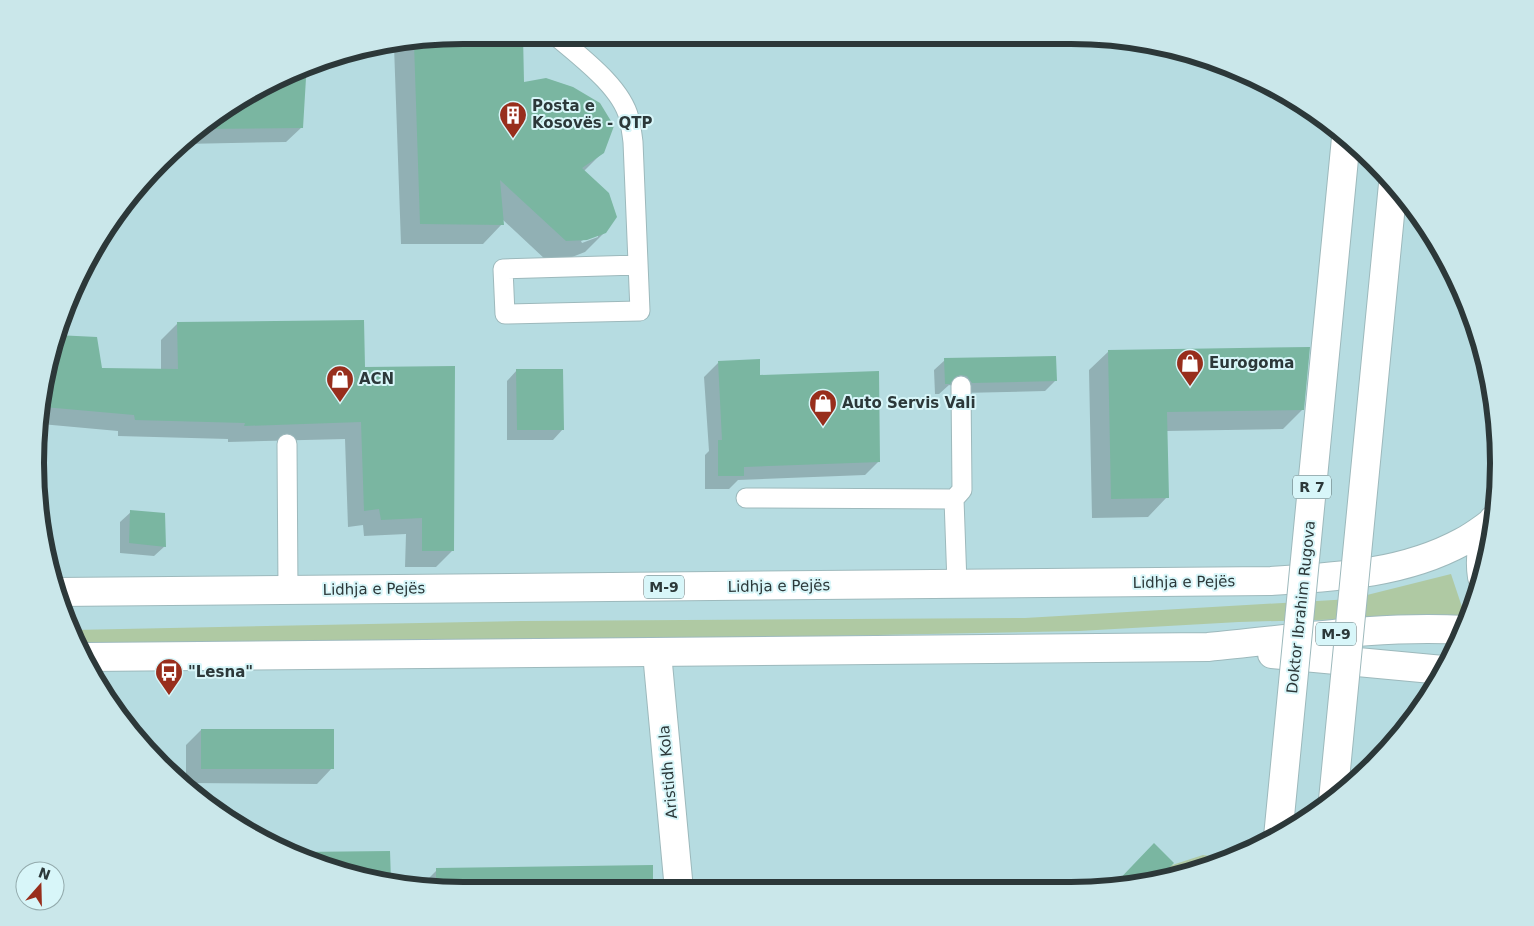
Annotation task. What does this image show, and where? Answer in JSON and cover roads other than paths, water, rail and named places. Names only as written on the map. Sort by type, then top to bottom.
[{"type":"main road","name":"Doktor Ibrahim Rugova","points":[[1279,827],[1345,146]]},
{"type":"main road","points":[[1333,790],[1392,194]]},
{"type":"main road","name":"Lidhja e Pejës","points":[[64,592],[1271,581],[1331,578],[1382,571],[1421,560],[1461,542],[1486,525]]},
{"type":"main road","name":"M-9","points":[[92,658],[1208,647],[1385,630],[1455,629]]},
{"type":"main road","points":[[1208,647],[1436,669]]},
{"type":"main road","name":"Aristidh Kola","points":[[657,653],[678,882]]},
{"type":"lane","points":[[565,44],[599,73],[619,97],[629,117],[633,142],[640,311],[505,314],[504,269],[638,265]]},
{"type":"lane","points":[[956,584],[954,499],[962,490],[961,386]]},
{"type":"lane","points":[[287,444],[288,590]]},
{"type":"lane","points":[[746,498],[954,499]]},
{"type":"place","name":"Posta e Kosovës - QTP","points":[[513,139]]},
{"type":"place","name":"Eurogoma","points":[[1190,387]]},
{"type":"place","name":"ACN","points":[[340,403]]},
{"type":"place","name":"Auto Servis Vali","points":[[823,427]]},
{"type":"place","name":"\"Lesna\"","points":[[169,696]]}]
